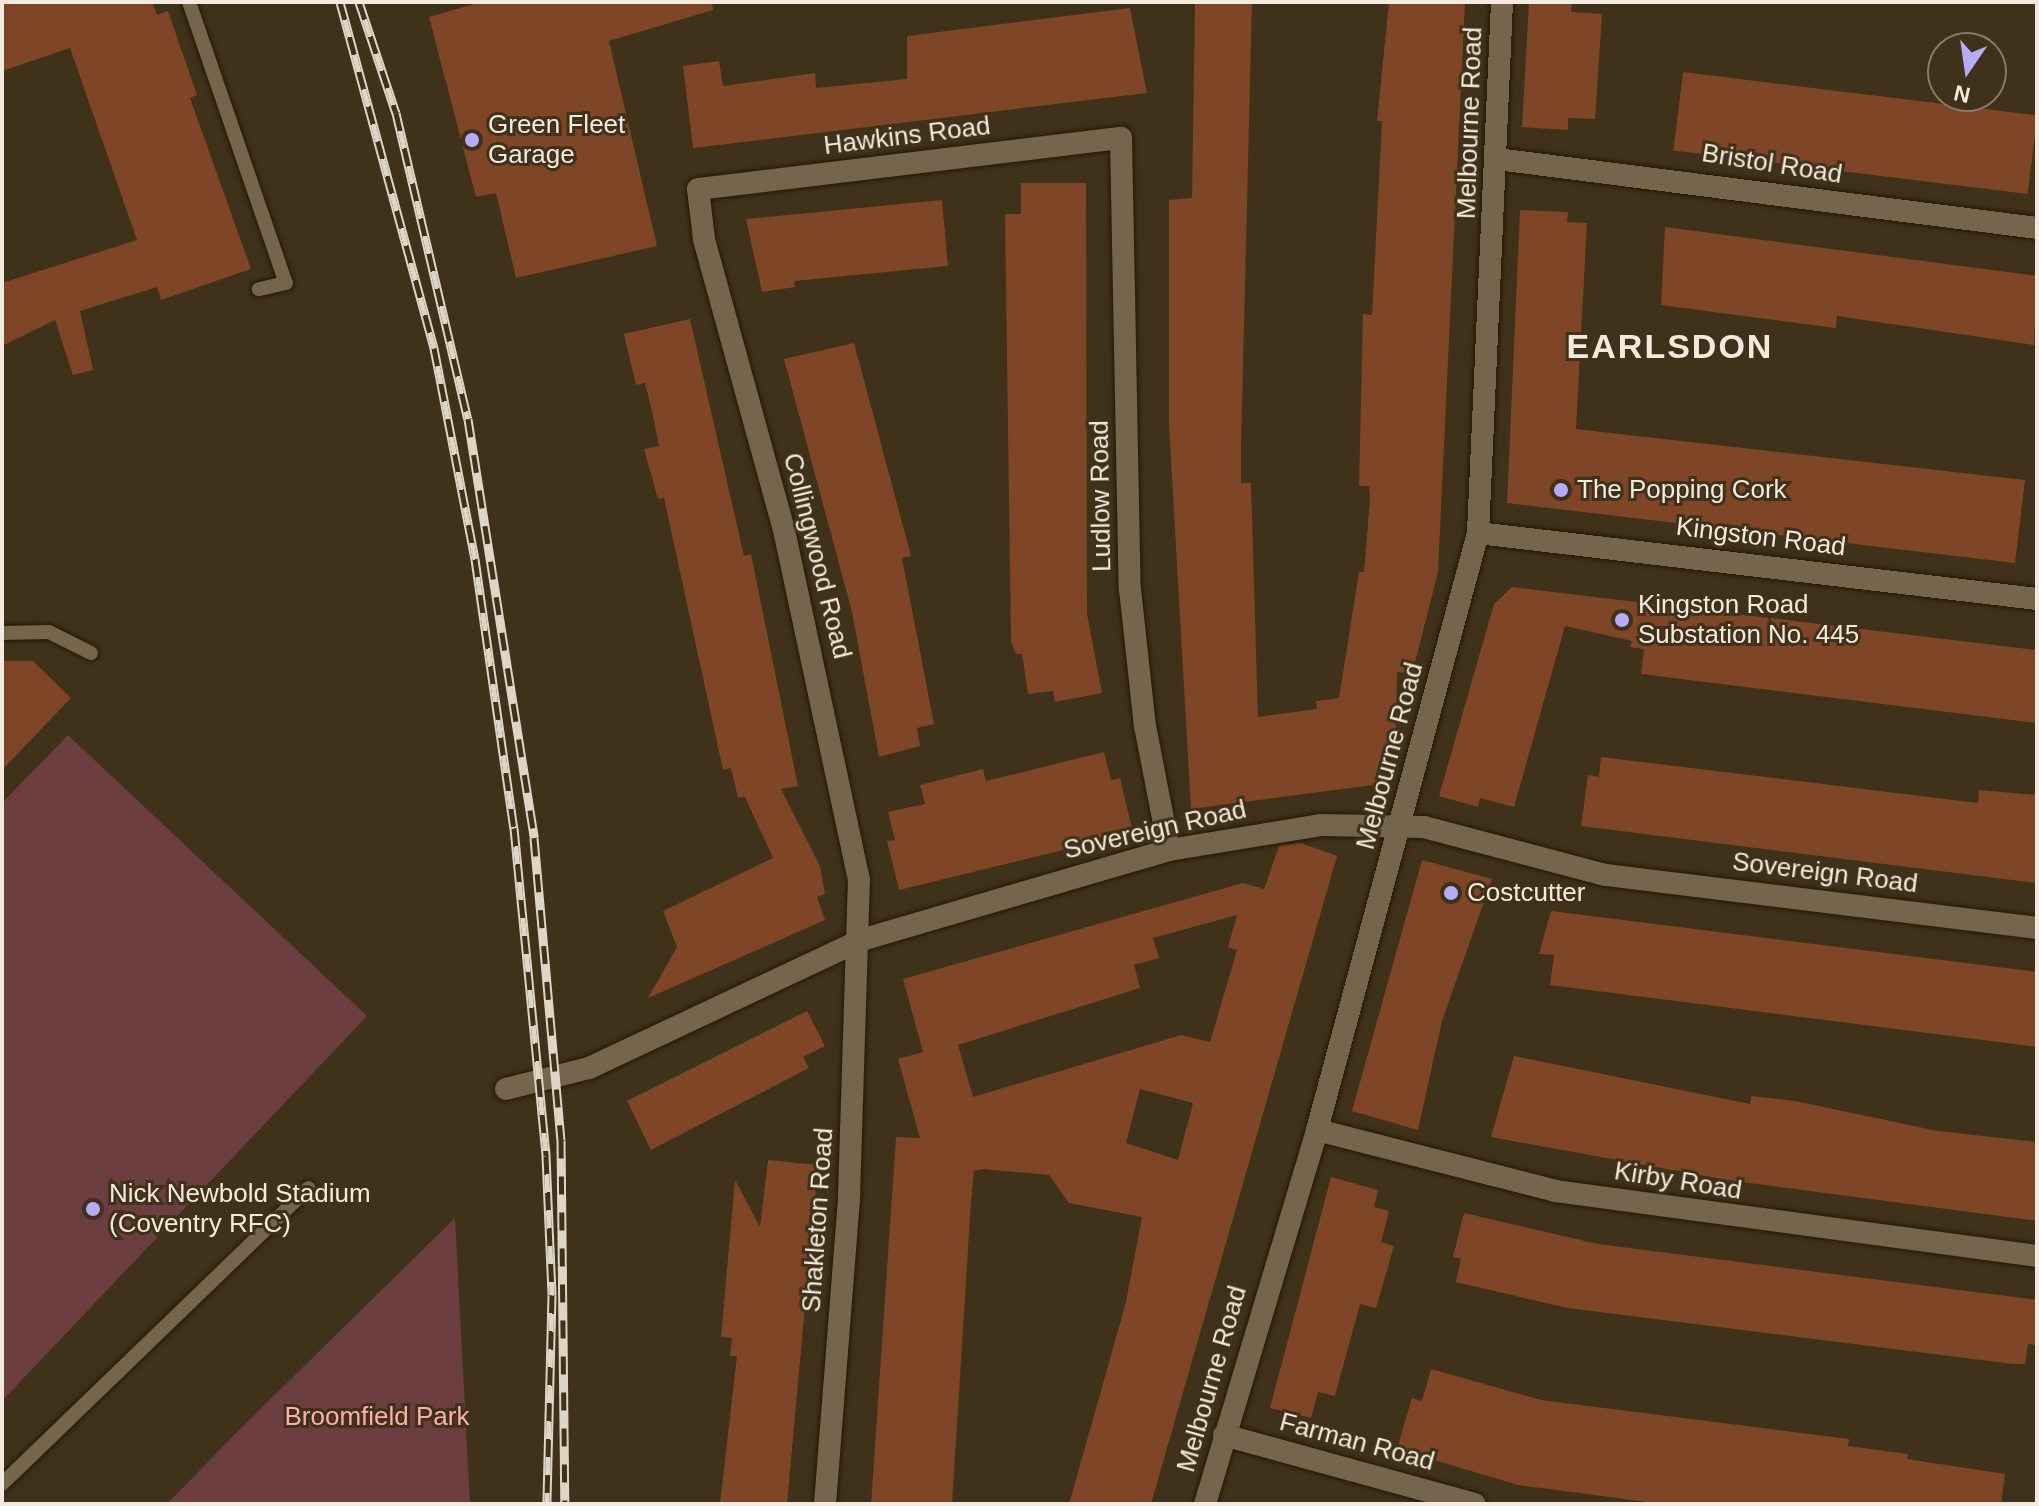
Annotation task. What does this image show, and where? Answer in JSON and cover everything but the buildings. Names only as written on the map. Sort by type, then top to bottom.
[{"type":"street","name":"Melbourne Road","points":[[1205,1504],[1317,1130],[1478,533],[1502,2]]},
{"type":"street","name":"Hawkins Road","points":[[698,189],[1121,138]]},
{"type":"street","name":"Ludlow Road","points":[[1121,138],[1130,589],[1145,726],[1169,850]]},
{"type":"street","name":"Bristol Road","points":[[1497,159],[2037,228]]},
{"type":"street","name":"Collingwood Road","points":[[698,189],[704,239],[784,530],[835,757],[859,880],[861,940]]},
{"type":"street","name":"Kingston Road","points":[[1478,533],[2037,599]]},
{"type":"street","name":"Sovereign Road","points":[[506,1089],[589,1068],[861,940],[1169,850],[1322,825],[1399,830],[1424,827],[1606,875],[2037,928]]},
{"type":"street","name":"Shakleton Road","points":[[825,1504],[861,940]]},
{"type":"street","name":"Kirby Road","points":[[1317,1130],[1556,1191],[2037,1256]]},
{"type":"street","name":"Farman Road","points":[[1224,1435],[1475,1504]]},
{"type":"lane","points":[[189,2],[286,283],[259,289]]},
{"type":"lane","points":[[2,633],[49,632],[91,653]]},
{"type":"lane","points":[[2,1484],[308,1188]]},
{"type":"green space","name":"Nick Newbold Stadium (Coventry RFC)","points":[[68,735],[367,1016],[2,1401],[2,803]]},
{"type":"green space","name":"Broomfield Park","points":[[455,1218],[470,1504],[167,1504],[239,1430]]},
{"type":"railway","points":[[340,2],[434,348],[475,559],[514,828],[546,1156],[552,1295],[547,1504]]},
{"type":"railway","points":[[359,2],[396,113],[468,419],[534,838],[561,1140],[565,1504]]},
{"type":"place","name":"Green Fleet Garage","points":[[472,140]]},
{"type":"place","name":"The Popping Cork","points":[[1561,490]]},
{"type":"place","name":"Kingston Road Substation No. 445","points":[[1622,620]]},
{"type":"place","name":"Costcutter","points":[[1451,893]]},
{"type":"place","name":"Nick Newbold Stadium (Coventry RFC)","points":[[93,1209]]},
{"type":"district","name":"EARLSDON","points":[[1670,347]]}]
